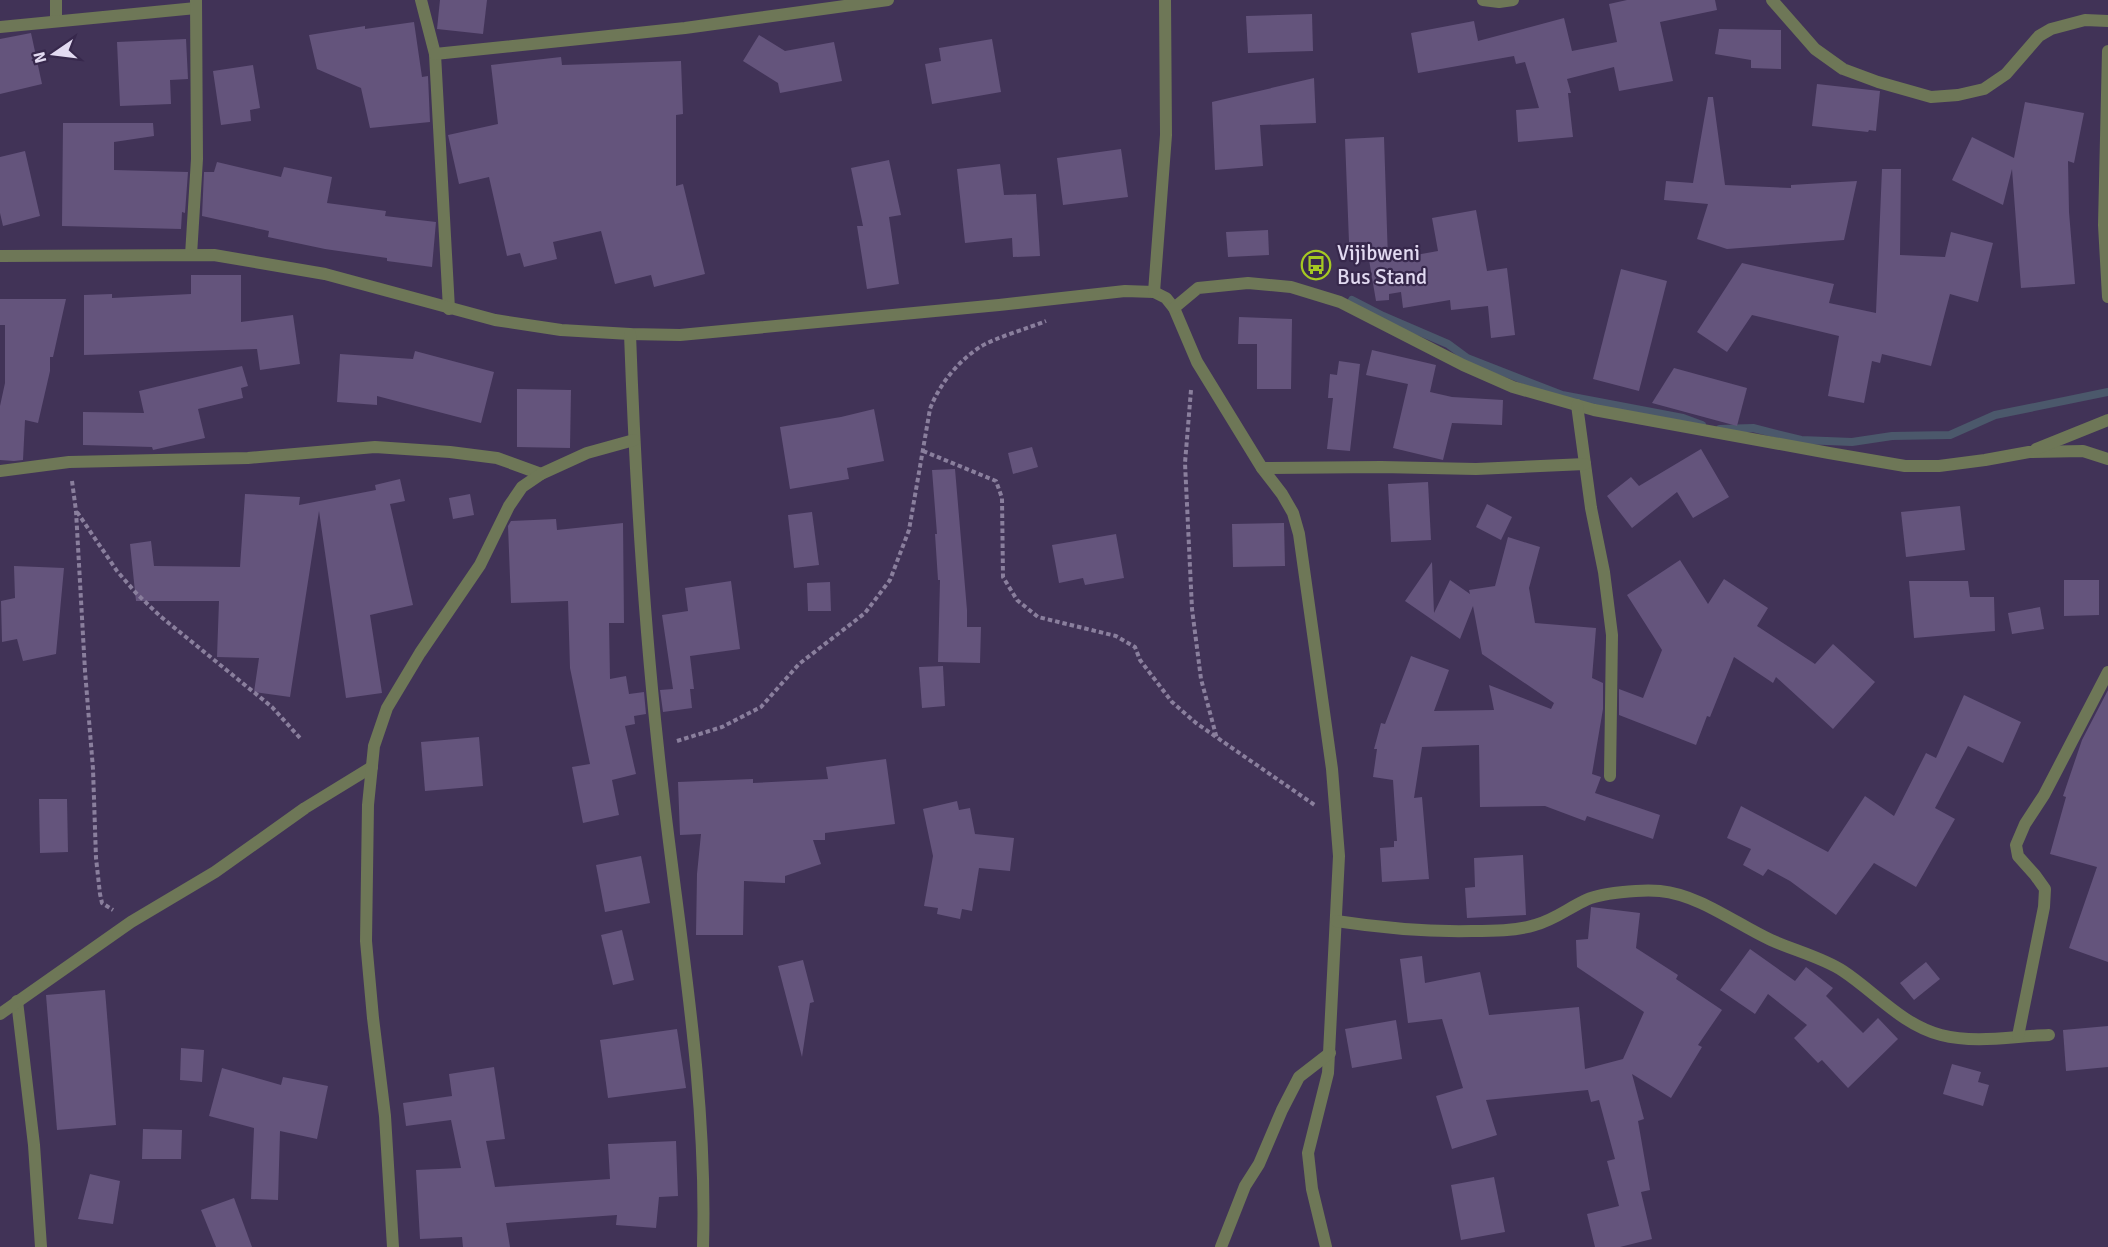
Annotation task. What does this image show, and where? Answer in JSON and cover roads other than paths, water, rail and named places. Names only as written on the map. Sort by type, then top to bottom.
[{"type":"street","points":[[56,0],[56,21]]},
{"type":"street","points":[[421,0],[435,54],[449,309]]},
{"type":"street","points":[[435,54],[685,28],[888,0]]},
{"type":"street","points":[[1154,292],[1166,135],[1165,0],[1176,0]]},
{"type":"street","points":[[1482,0],[1513,0]]},
{"type":"street","points":[[1772,0],[1815,49],[1843,69],[1931,97],[1958,95],[1984,89],[2006,74],[2038,36],[2051,29],[2085,20],[2108,21]]},
{"type":"street","points":[[0,27],[196,4],[197,159],[191,255]]},
{"type":"street","points":[[2108,51],[2104,225],[2108,297]]},
{"type":"street","points":[[0,256],[214,255],[325,274],[495,320],[561,330],[630,334],[680,335],[1125,291],[1154,292],[1166,298],[1174,308],[1197,362],[1262,468],[1293,513],[1299,534],[1332,769],[1339,856],[1330,1053],[1328,1072],[1308,1153],[1312,1188],[1326,1247]]},
{"type":"street","points":[[1174,308],[1198,288],[1248,283],[1291,287],[1340,302],[1462,365],[1513,387],[1594,410],[1905,466],[1940,466],[2029,452],[2083,451],[2108,459]]},
{"type":"street","points":[[630,334],[634,440],[658,747],[689,985],[703,1168],[703,1247]]},
{"type":"street","points":[[1577,405],[1612,634],[1610,776]]},
{"type":"street","points":[[2029,452],[2108,420]]},
{"type":"street","points":[[393,1247],[385,1116],[366,941],[368,804],[374,746],[387,708],[420,653],[480,565],[509,506],[522,487],[541,474],[587,453],[634,440]]},
{"type":"street","points":[[0,471],[69,462],[248,458],[375,447],[497,458],[541,474]]},
{"type":"street","points":[[1262,468],[1476,469],[1585,465]]},
{"type":"street","points":[[2018,1036],[2044,907],[2044,889],[2018,856],[2016,845],[2025,824],[2043,795],[2108,672]]},
{"type":"street","points":[[0,1014],[131,922],[214,872],[305,808],[372,767]]},
{"type":"street","points":[[1336,921],[1426,932],[1490,931],[1534,926],[1557,918],[1586,899],[1624,892],[1660,891],[1713,909],[1743,928],[1841,969],[1916,1026],[1941,1035],[1962,1037],[1999,1038],[2049,1035]]},
{"type":"street","points":[[17,1001],[34,1145],[41,1247]]},
{"type":"street","points":[[1221,1247],[1245,1186],[1259,1164],[1299,1077],[1330,1053]]},
{"type":"waterway","points":[[1352,300],[1448,344],[1467,358],[1562,395],[1683,418],[1702,425]]},
{"type":"waterway","points":[[1720,429],[1753,428],[1801,440],[1852,442],[1892,436],[1950,435],[1995,415],[2108,392]]},
{"type":"place","name":"Vijibweni Bus Stand","points":[[1316,265]]}]
